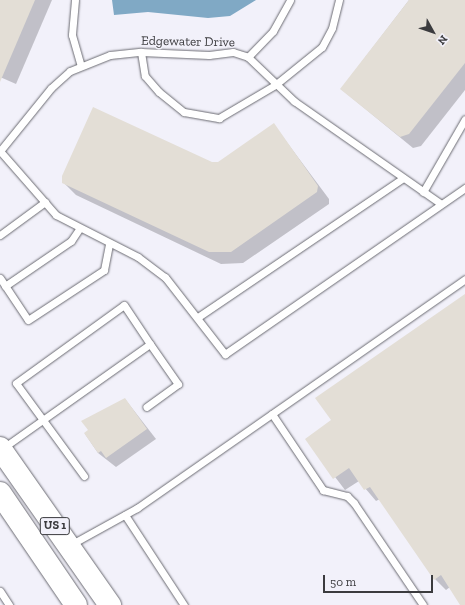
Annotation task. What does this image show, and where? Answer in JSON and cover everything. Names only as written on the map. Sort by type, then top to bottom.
[{"type":"main road","name":"US 1","points":[[1,448],[110,605]]},
{"type":"main road","name":"US 1","points":[[0,494],[76,605]]},
{"type":"lane","points":[[75,0],[72,35],[81,66]]},
{"type":"lane","name":"Edgewater Drive","points":[[0,151],[51,88],[70,71],[110,55],[141,52],[209,55],[233,52],[248,57],[273,32],[290,0]]},
{"type":"lane","points":[[141,52],[145,76],[159,92],[184,112],[200,117],[219,118],[275,85],[322,47],[332,28],[339,0]]},
{"type":"lane","points":[[248,57],[275,85],[441,204]]},
{"type":"lane","points":[[423,192],[465,119]]},
{"type":"lane","points":[[0,151],[56,215],[79,229],[138,257],[165,277],[198,317],[225,354],[465,188]]},
{"type":"lane","points":[[198,317],[403,178]]},
{"type":"lane","points":[[0,235],[45,202]]},
{"type":"lane","points":[[5,286],[71,241],[79,229]]},
{"type":"lane","points":[[0,278],[28,320],[104,270],[109,244]]},
{"type":"lane","points":[[68,546],[125,515],[465,279]]},
{"type":"lane","points":[[84,476],[44,419],[16,383],[124,305],[178,384],[146,408]]},
{"type":"lane","points":[[1,448],[150,344]]},
{"type":"lane","points":[[272,414],[324,490],[347,496],[354,504],[423,605]]},
{"type":"lane","points":[[125,515],[184,605]]},
{"type":"lane","points":[[0,591],[10,605]]},
{"type":"water","points":[[112,0],[256,0],[230,16],[208,18],[148,12],[114,15]]},
{"type":"building","points":[[0,0],[35,0],[0,82]]},
{"type":"building","points":[[409,0],[465,0],[465,63],[409,134],[400,137],[340,89]]},
{"type":"building","points":[[93,107],[212,162],[218,162],[274,123],[318,186],[317,192],[231,252],[209,252],[62,183],[62,176]]},
{"type":"building","points":[[465,294],[465,605],[460,605],[441,575],[434,580],[370,487],[364,490],[349,468],[333,479],[305,439],[331,420],[315,398]]},
{"type":"building","points":[[125,398],[147,429],[106,458],[101,451],[98,453],[84,433],[88,430],[81,421]]}]
